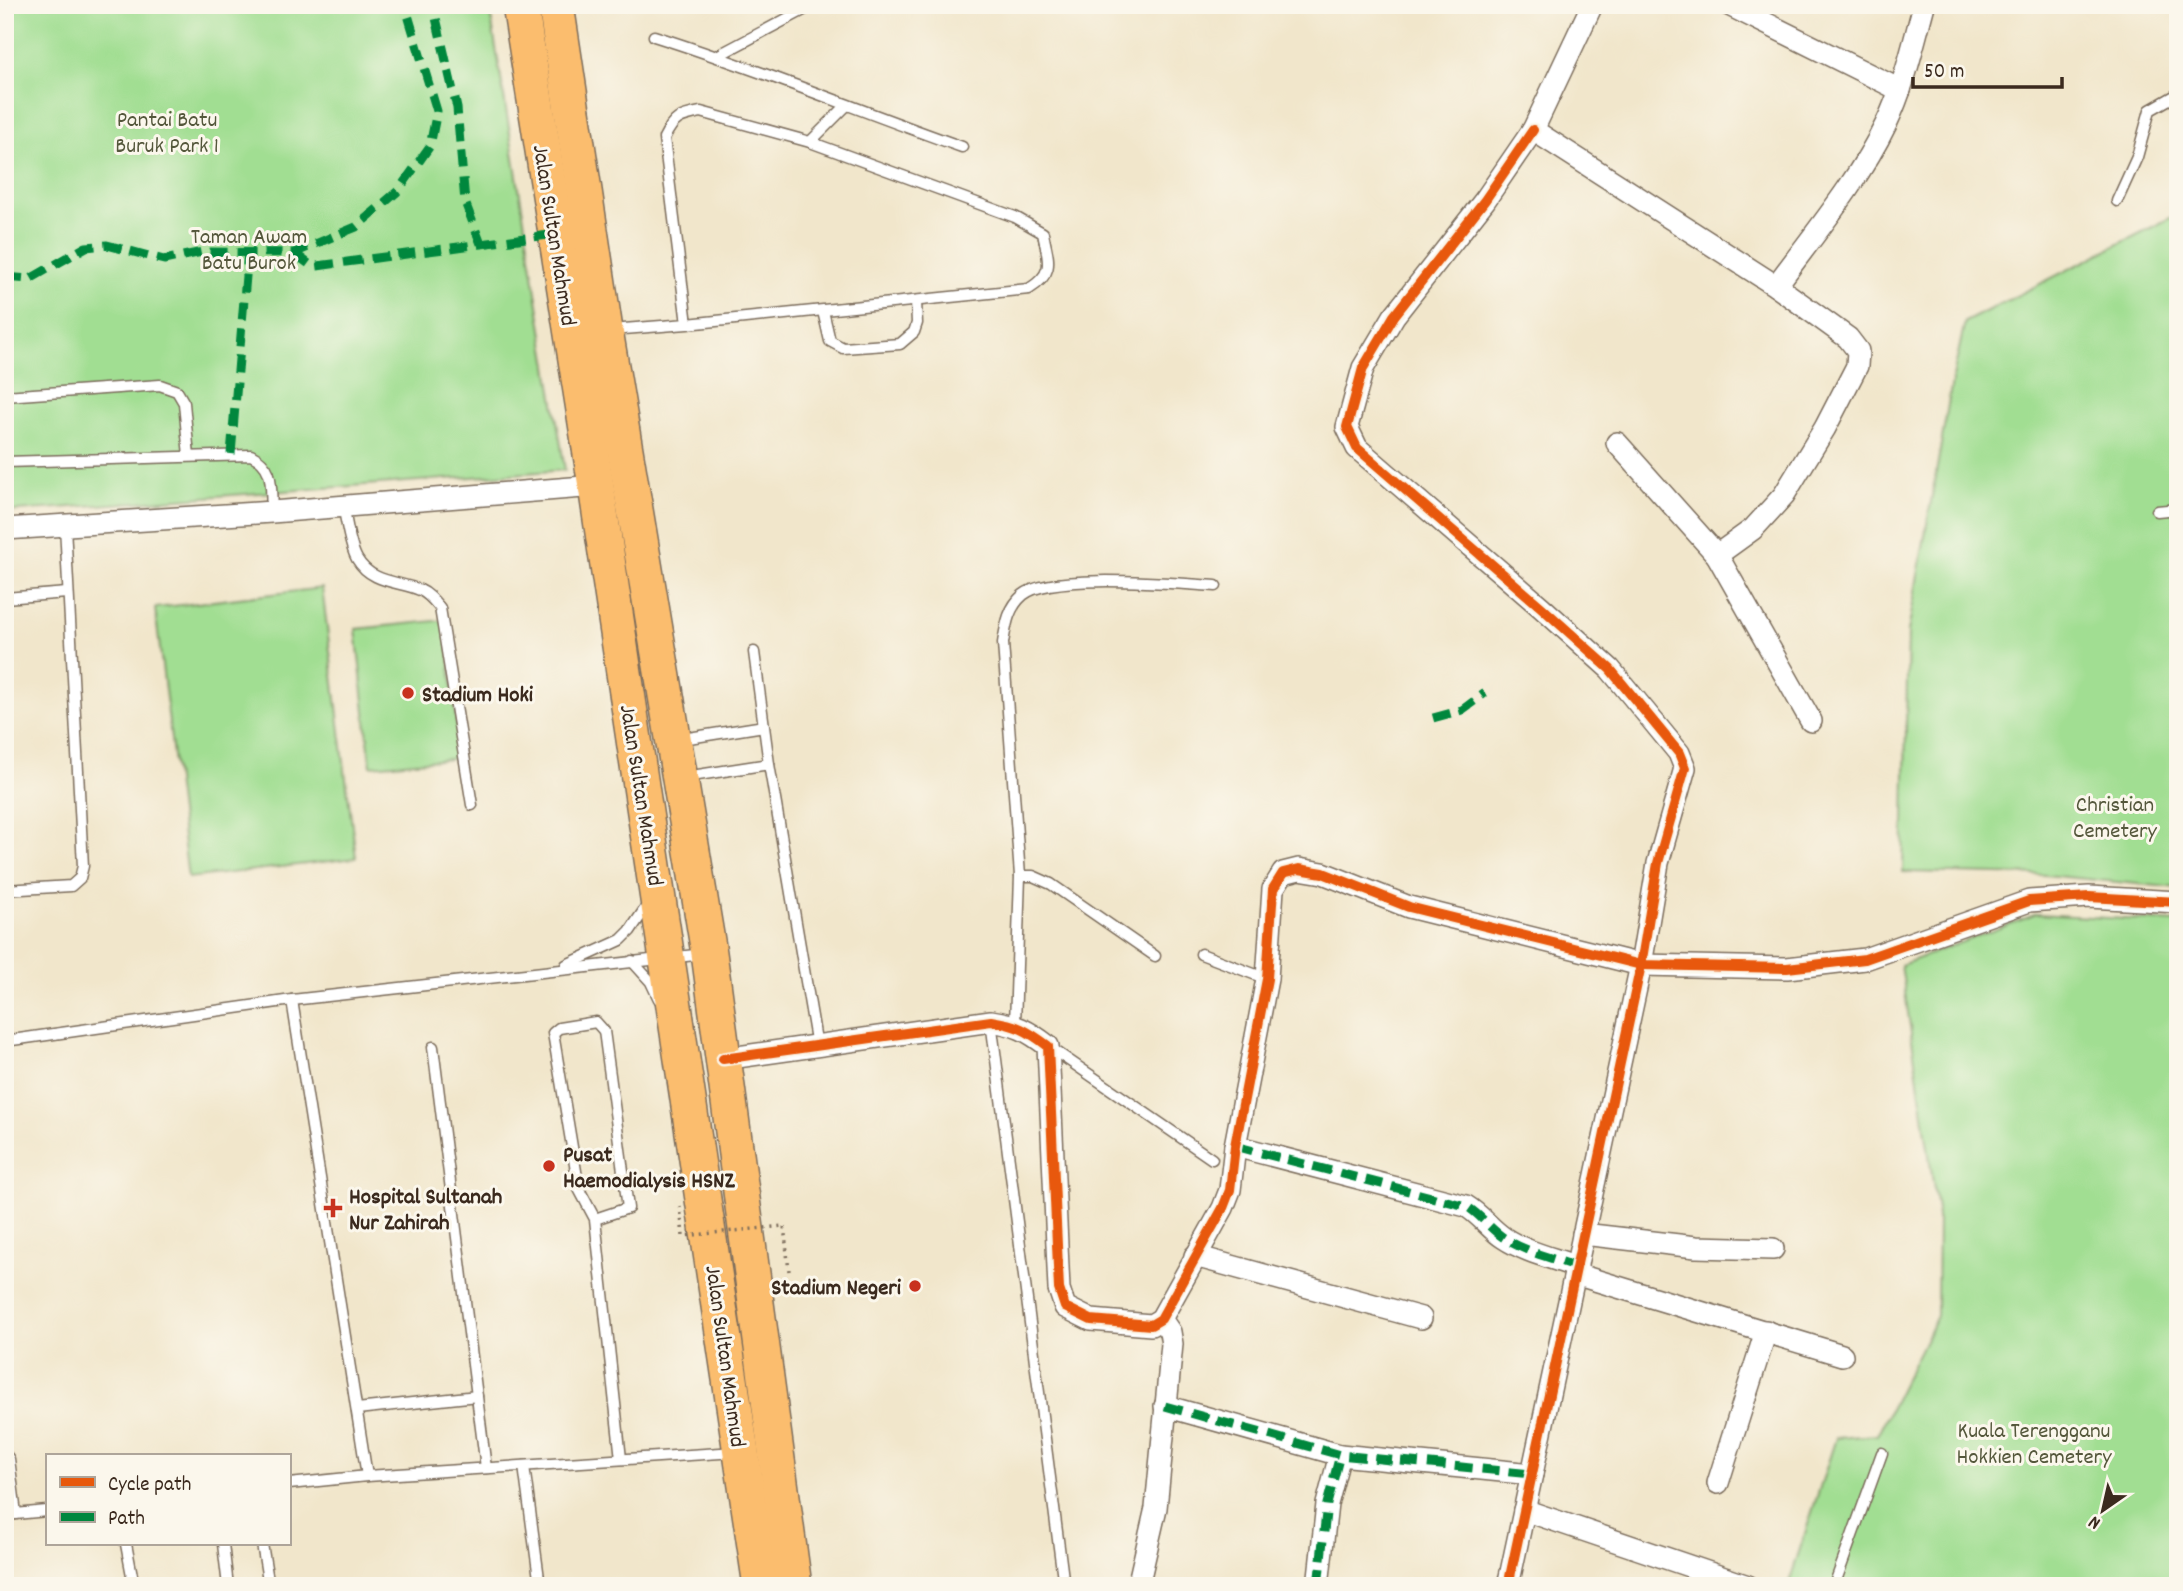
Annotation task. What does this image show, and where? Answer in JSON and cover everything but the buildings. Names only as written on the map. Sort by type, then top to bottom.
[{"type":"main road","name":"Jalan Sultan Mahmud","points":[[520,5],[658,890],[761,1586]]},
{"type":"main road","name":"Jalan Sultan Mahmud","points":[[556,5],[605,330],[709,953],[794,1586]]},
{"type":"street","points":[[1508,1586],[1641,965],[1658,863],[1685,768],[1679,753],[1610,670],[1357,448],[1347,427],[1363,368],[1394,316],[1485,200],[1533,130],[1592,5]]},
{"type":"street","points":[[1729,5],[1900,90]]},
{"type":"street","points":[[1776,286],[1887,123],[1900,90],[1924,5]]},
{"type":"street","points":[[1533,130],[1776,286],[1848,338],[1858,351],[1857,366],[1825,428],[1784,495],[1753,529],[1717,555]]},
{"type":"street","points":[[1617,443],[1717,555],[1811,721]]},
{"type":"street","points":[[5,529],[272,512],[596,486]]},
{"type":"street","points":[[723,1059],[991,1021],[1014,1024],[1028,1030],[1048,1046],[1059,1289],[1065,1307],[1091,1320],[1151,1325],[1161,1319],[1223,1208],[1230,1190],[1235,1146],[1267,979],[1273,889],[1283,873],[1299,869],[1323,873],[1409,907],[1641,965],[1787,968],[1865,959],[2029,901],[2088,897],[2178,902]]},
{"type":"street","points":[[1235,1146],[1466,1206],[1480,1214],[1500,1236],[1511,1243],[1576,1270],[1842,1355]]},
{"type":"street","points":[[1583,1234],[1696,1247],[1773,1249]]},
{"type":"street","points":[[1195,1256],[1420,1318]]},
{"type":"street","points":[[1138,1586],[1156,1508],[1172,1344],[1170,1332],[1161,1319]]},
{"type":"street","points":[[1718,1483],[1766,1331]]},
{"type":"street","points":[[1165,1406],[1340,1455],[1532,1474]]},
{"type":"street","points":[[1318,1586],[1327,1504],[1340,1455]]},
{"type":"street","points":[[1524,1510],[1748,1586]]},
{"type":"lane","points":[[717,56],[813,5]]},
{"type":"lane","points":[[654,36],[717,56],[962,147]]},
{"type":"lane","points":[[2118,201],[2137,157],[2150,110],[2178,94]]},
{"type":"lane","points":[[810,142],[846,106]]},
{"type":"lane","points":[[605,330],[688,324],[823,311],[1029,289],[1043,280],[1048,266],[1043,233],[1016,217],[810,142],[701,112],[682,115],[672,123],[664,138],[688,324]]},
{"type":"lane","points":[[823,311],[830,341],[843,348],[900,344],[914,332],[917,323],[916,302]]},
{"type":"lane","points":[[5,396],[160,385],[177,391],[184,403],[189,456]]},
{"type":"lane","points":[[5,462],[251,454],[262,460],[269,469],[272,512]]},
{"type":"lane","points":[[343,506],[356,559],[369,573],[388,582],[419,590],[431,597],[440,608],[472,805]]},
{"type":"lane","points":[[2157,511],[2178,509]]},
{"type":"lane","points":[[5,890],[71,886],[80,878],[83,866],[66,593],[65,526]]},
{"type":"lane","points":[[1014,1024],[1020,876],[1003,643],[1008,617],[1015,603],[1037,587],[1089,582],[1216,586]]},
{"type":"lane","points":[[5,598],[66,593]]},
{"type":"lane","points":[[754,652],[769,764],[817,1046]]},
{"type":"lane","points":[[674,740],[764,726]]},
{"type":"lane","points":[[680,778],[769,764]]},
{"type":"lane","points":[[1020,876],[1033,876],[1051,884],[1155,956]]},
{"type":"lane","points":[[558,969],[621,940],[658,890]]},
{"type":"lane","points":[[5,1041],[292,1000],[709,953]]},
{"type":"lane","points":[[1201,954],[1267,979]]},
{"type":"lane","points":[[632,961],[651,982],[682,1056]]},
{"type":"lane","points":[[292,1000],[368,1476]]},
{"type":"lane","points":[[991,1021],[1064,1586]]},
{"type":"lane","points":[[595,1219],[628,1208],[604,1031],[596,1022],[559,1028],[553,1033],[579,1189],[595,1219],[621,1459]]},
{"type":"lane","points":[[1048,1046],[1212,1159]]},
{"type":"lane","points":[[433,1047],[486,1468]]},
{"type":"lane","points":[[357,1409],[477,1396]]},
{"type":"lane","points":[[290,1484],[368,1476],[741,1451]]},
{"type":"lane","points":[[1834,1586],[1882,1453]]},
{"type":"lane","points":[[5,1454],[9,1459],[11,1514],[46,1511]]},
{"type":"lane","points":[[524,1466],[540,1586]]},
{"type":"lane","points":[[126,1546],[134,1586]]},
{"type":"lane","points":[[223,1546],[228,1586]]},
{"type":"lane","points":[[262,1546],[268,1586]]},
{"type":"path","points":[[680,1206],[683,1236],[784,1226],[789,1271]]},
{"type":"green space","name":"Taman Awam Batu Burok","points":[[5,5],[489,5],[565,470],[5,512]]},
{"type":"green space","name":"Christian Cemetery","points":[[2178,214],[2178,888],[2045,875],[1903,872],[1908,632],[1965,322]]},
{"type":"green space","points":[[322,588],[356,858],[188,878],[155,608]]},
{"type":"green space","name":"Stadium Hoki","points":[[445,620],[460,758],[371,766],[356,629]]},
{"type":"green space","name":"Kuala Terengganu Hokkien Cemetery","points":[[2037,914],[2178,922],[2178,1586],[1788,1586],[1836,1438],[1877,1435],[1937,1316],[1938,1216],[1901,965]]},
{"type":"marked path","points":[[5,277],[30,279],[86,247],[107,245],[164,260],[202,252],[294,253],[356,227],[398,191],[430,146],[437,111],[405,5]]},
{"type":"marked path","points":[[294,253],[309,264],[317,266],[481,244],[465,202],[457,108],[433,5]]},
{"type":"marked path","points":[[481,244],[556,234]]},
{"type":"marked path","points":[[231,454],[248,252]]},
{"type":"marked path","points":[[1433,718],[1462,710],[1485,693]]},
{"type":"marked path","points":[[1235,1146],[1466,1206],[1512,1243],[1577,1267]]},
{"type":"marked path","points":[[1165,1406],[1340,1455],[1532,1474]]},
{"type":"marked path","points":[[1318,1586],[1327,1504],[1340,1455]]},
{"type":"cycle path","points":[[1508,1586],[1641,965],[1658,863],[1685,768],[1679,753],[1610,669],[1357,448],[1347,427],[1363,368],[1394,316],[1485,200],[1533,130]]},
{"type":"cycle path","points":[[723,1059],[991,1021],[1015,1026],[1034,1036],[1048,1046],[1059,1289],[1065,1307],[1091,1320],[1151,1325],[1161,1319],[1223,1208],[1230,1190],[1235,1146],[1267,979],[1273,889],[1283,873],[1299,869],[1323,873],[1409,907],[1641,965],[1787,968],[1865,959],[2029,901],[2089,897],[2178,902]]},
{"type":"place","name":"Stadium Hoki","points":[[408,693]]},
{"type":"place","name":"Pusat Haemodialysis HSNZ","points":[[549,1166]]},
{"type":"place","name":"Hospital Sultanah Nur Zahirah","points":[[333,1208]]},
{"type":"place","name":"Stadium Negeri","points":[[915,1286]]},
{"type":"park label","name":"Pantai Batu Buruk Park 1","points":[[167,131]]}]
